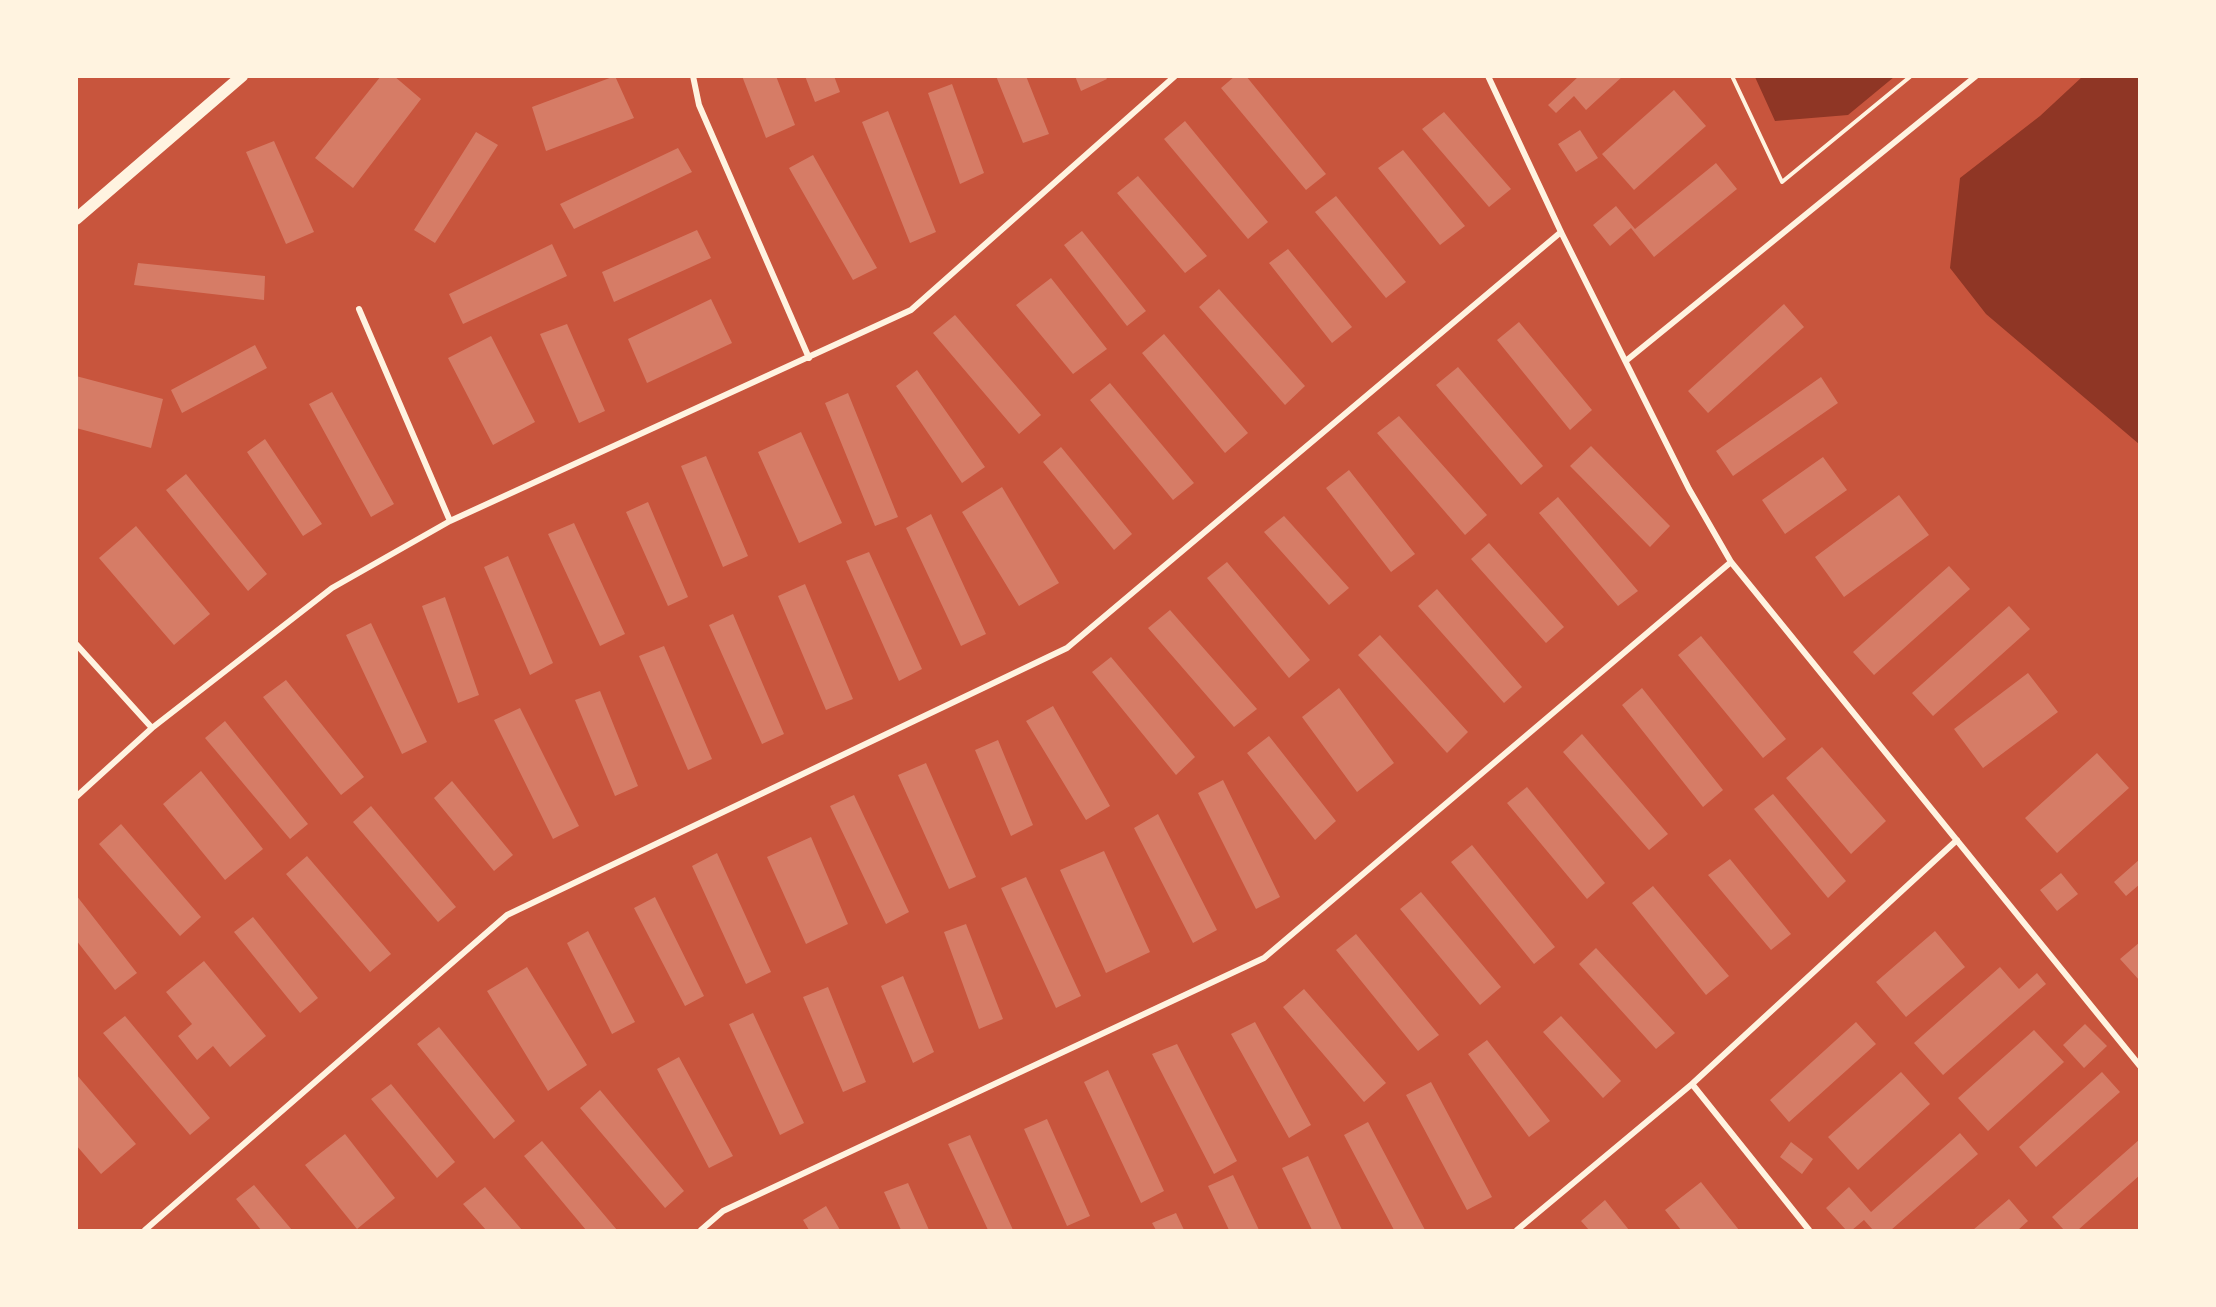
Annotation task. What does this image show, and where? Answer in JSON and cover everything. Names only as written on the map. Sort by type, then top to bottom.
[{"type":"main road","points":[[76,219],[242,76]]},
{"type":"street","points":[[693,76],[699,105],[809,358]]},
{"type":"street","points":[[76,797],[152,728],[332,588],[450,521],[911,310],[1175,76]]},
{"type":"street","points":[[1488,76],[1561,232],[1627,360],[1689,489],[1731,562],[2139,1066]]},
{"type":"street","points":[[1627,360],[1976,76]]},
{"type":"street","points":[[145,1230],[507,915],[1067,648],[1561,232]]},
{"type":"street","points":[[359,309],[450,521]]},
{"type":"street","points":[[701,1230],[723,1211],[1264,958],[1731,562]]},
{"type":"street","points":[[76,644],[152,728]]},
{"type":"street","points":[[1517,1230],[1692,1084],[1957,840]]},
{"type":"street","points":[[1692,1084],[1809,1230]]},
{"type":"path","points":[[1732,76],[1782,182],[1911,76]]},
{"type":"shaded area","points":[[1755,77],[1894,77],[1848,115],[1775,121]]},
{"type":"shaded area","points":[[2082,77],[2139,77],[2139,444],[1986,314],[1950,268],[1960,178],[2040,116]]},
{"type":"building","points":[[381,76],[394,76],[421,99],[353,188],[315,158]]},
{"type":"building","points":[[615,76],[634,118],[546,151],[532,107]]},
{"type":"building","points":[[742,76],[776,76],[795,125],[766,138]]},
{"type":"building","points":[[805,76],[834,76],[840,92],[815,102]]},
{"type":"building","points":[[996,76],[1026,76],[1049,134],[1023,143]]},
{"type":"building","points":[[1075,76],[1105,76],[1107,79],[1081,91]]},
{"type":"building","points":[[1235,76],[1246,76],[1326,174],[1306,190],[1221,88]]},
{"type":"building","points":[[1579,76],[1623,76],[1586,110],[1574,96],[1556,113],[1548,105]]},
{"type":"building","points":[[952,84],[984,173],[960,184],[928,93]]},
{"type":"building","points":[[1674,90],[1706,126],[1634,190],[1602,154]]},
{"type":"building","points":[[888,111],[936,232],[910,243],[862,122]]},
{"type":"building","points":[[1444,112],[1511,189],[1489,207],[1422,129]]},
{"type":"building","points":[[1185,121],[1268,222],[1248,239],[1164,139]]},
{"type":"building","points":[[1580,130],[1598,158],[1576,172],[1558,144]]},
{"type":"building","points":[[476,132],[498,145],[435,243],[414,230]]},
{"type":"building","points":[[274,141],[314,232],[286,244],[246,152]]},
{"type":"building","points":[[678,148],[692,172],[574,229],[560,204]]},
{"type":"building","points":[[1403,150],[1465,226],[1440,245],[1378,168]]},
{"type":"building","points":[[813,155],[877,268],[853,280],[789,168]]},
{"type":"building","points":[[1716,163],[1737,189],[1654,257],[1631,228],[1610,246],[1593,225],[1616,206],[1635,229]]},
{"type":"building","points":[[1138,176],[1207,256],[1185,273],[1117,193]]},
{"type":"building","points":[[1336,196],[1406,282],[1386,298],[1315,212]]},
{"type":"building","points":[[697,230],[711,258],[614,302],[602,272]]},
{"type":"building","points":[[1082,231],[1146,311],[1127,326],[1064,245]]},
{"type":"building","points":[[552,244],[567,276],[463,324],[449,294]]},
{"type":"building","points":[[1288,249],[1352,327],[1332,343],[1269,263]]},
{"type":"building","points":[[138,263],[265,276],[264,300],[134,285]]},
{"type":"building","points":[[1051,278],[1107,349],[1073,374],[1016,305]]},
{"type":"building","points":[[1219,289],[1305,386],[1285,405],[1199,307]]},
{"type":"building","points":[[711,299],[732,343],[647,383],[628,339]]},
{"type":"building","points":[[1784,304],[1804,327],[1708,413],[1688,391]]},
{"type":"building","points":[[955,315],[1041,415],[1019,434],[933,333]]},
{"type":"building","points":[[1519,322],[1592,410],[1570,430],[1497,340]]},
{"type":"building","points":[[567,324],[605,411],[579,423],[540,334]]},
{"type":"building","points":[[1164,334],[1248,433],[1225,453],[1142,353]]},
{"type":"building","points":[[491,336],[535,422],[493,445],[448,358]]},
{"type":"building","points":[[255,345],[267,368],[182,413],[171,390]]},
{"type":"building","points":[[1458,367],[1543,466],[1521,485],[1436,385]]},
{"type":"building","points":[[917,370],[985,467],[962,483],[896,386]]},
{"type":"building","points":[[76,376],[163,399],[151,448],[76,428]]},
{"type":"building","points":[[1821,377],[1838,403],[1733,476],[1716,451]]},
{"type":"building","points":[[1110,383],[1194,483],[1173,500],[1090,400]]},
{"type":"building","points":[[332,392],[394,504],[371,517],[309,404]]},
{"type":"building","points":[[848,393],[898,517],[875,526],[825,403]]},
{"type":"building","points":[[1399,416],[1487,515],[1465,535],[1377,433]]},
{"type":"building","points":[[801,432],[842,523],[799,543],[758,452]]},
{"type":"building","points":[[265,439],[322,524],[303,536],[247,452]]},
{"type":"building","points":[[1591,446],[1670,526],[1650,547],[1570,466]]},
{"type":"building","points":[[1061,447],[1132,534],[1114,550],[1043,462]]},
{"type":"building","points":[[706,456],[748,556],[723,567],[681,466]]},
{"type":"building","points":[[1823,457],[1847,490],[1785,534],[1762,500]]},
{"type":"building","points":[[1349,470],[1415,554],[1391,572],[1326,488]]},
{"type":"building","points":[[186,474],[267,574],[248,591],[166,490]]},
{"type":"building","points":[[1002,487],[1059,583],[1019,606],[962,512]]},
{"type":"building","points":[[1899,495],[1929,535],[1844,597],[1815,557]]},
{"type":"building","points":[[1558,497],[1638,591],[1618,606],[1539,513]]},
{"type":"building","points":[[648,502],[688,597],[668,606],[626,512]]},
{"type":"building","points":[[931,514],[986,634],[961,646],[906,528]]},
{"type":"building","points":[[1284,516],[1349,588],[1329,605],[1264,532]]},
{"type":"building","points":[[574,523],[625,634],[600,646],[548,534]]},
{"type":"building","points":[[136,526],[210,614],[174,645],[99,558]]},
{"type":"building","points":[[1489,543],[1564,627],[1546,643],[1471,559]]},
{"type":"building","points":[[869,552],[922,669],[899,681],[846,561]]},
{"type":"building","points":[[508,556],[553,663],[530,675],[484,567]]},
{"type":"building","points":[[1227,562],[1310,660],[1289,678],[1207,578]]},
{"type":"building","points":[[1949,566],[1970,589],[1874,675],[1853,652]]},
{"type":"building","points":[[805,584],[853,699],[826,710],[778,596]]},
{"type":"building","points":[[1437,589],[1522,687],[1504,703],[1418,606]]},
{"type":"building","points":[[445,597],[479,695],[458,703],[422,606]]},
{"type":"building","points":[[2009,606],[2030,629],[1933,716],[1912,693]]},
{"type":"building","points":[[1170,610],[1257,709],[1234,727],[1148,628]]},
{"type":"building","points":[[733,614],[784,734],[762,744],[709,625]]},
{"type":"building","points":[[371,623],[427,742],[402,754],[346,635]]},
{"type":"building","points":[[1380,635],[1468,732],[1447,753],[1358,655]]},
{"type":"building","points":[[1701,636],[1786,739],[1763,758],[1678,655]]},
{"type":"building","points":[[664,646],[712,759],[688,770],[639,656]]},
{"type":"building","points":[[1111,657],[1195,757],[1176,775],[1092,672]]},
{"type":"building","points":[[2028,673],[2058,712],[1983,768],[1954,729]]},
{"type":"building","points":[[286,680],[364,777],[341,795],[263,697]]},
{"type":"building","points":[[1339,688],[1394,763],[1357,792],[1302,717]]},
{"type":"building","points":[[1642,688],[1723,790],[1703,807],[1622,705]]},
{"type":"building","points":[[600,691],[638,786],[615,796],[575,700]]},
{"type":"building","points":[[1053,706],[1110,806],[1086,820],[1026,721]]},
{"type":"building","points":[[520,708],[579,826],[553,839],[494,720]]},
{"type":"building","points":[[225,721],[308,824],[290,839],[205,738]]},
{"type":"building","points":[[1582,734],[1668,834],[1649,850],[1563,752]]},
{"type":"building","points":[[1269,736],[1336,821],[1315,840],[1247,753]]},
{"type":"building","points":[[998,740],[1033,825],[1011,836],[975,750]]},
{"type":"building","points":[[1822,747],[1886,821],[1851,854],[1786,778]]},
{"type":"building","points":[[2097,753],[2129,788],[2057,853],[2025,818]]},
{"type":"building","points":[[926,763],[976,877],[949,889],[898,775]]},
{"type":"building","points":[[201,771],[263,849],[225,880],[163,804]]},
{"type":"building","points":[[1223,780],[1280,897],[1256,909],[1198,793]]},
{"type":"building","points":[[452,781],[513,855],[494,871],[434,798]]},
{"type":"building","points":[[1527,787],[1605,883],[1587,899],[1507,803]]},
{"type":"building","points":[[1773,794],[1846,881],[1828,898],[1754,809]]},
{"type":"building","points":[[854,795],[909,912],[886,924],[830,806]]},
{"type":"building","points":[[371,806],[456,907],[438,922],[353,822]]},
{"type":"building","points":[[1158,814],[1217,930],[1193,943],[1134,828]]},
{"type":"building","points":[[121,824],[201,917],[180,936],[99,844]]},
{"type":"building","points":[[811,837],[848,924],[806,944],[767,857]]},
{"type":"building","points":[[1472,845],[1555,947],[1534,964],[1451,862]]},
{"type":"building","points":[[1104,851],[1150,952],[1106,973],[1060,870]]},
{"type":"building","points":[[717,853],[771,972],[746,984],[692,866]]},
{"type":"building","points":[[307,856],[391,954],[370,972],[286,874]]},
{"type":"building","points":[[1730,859],[1791,934],[1771,950],[1708,875]]},
{"type":"building","points":[[2140,859],[2140,884],[2126,896],[2114,882]]},
{"type":"building","points":[[2061,873],[2078,894],[2057,911],[2040,890]]},
{"type":"building","points":[[1026,877],[1081,996],[1056,1008],[1001,888]]},
{"type":"building","points":[[1653,886],[1729,976],[1706,995],[1632,903]]},
{"type":"building","points":[[1421,892],[1501,987],[1480,1005],[1400,909]]},
{"type":"building","points":[[76,895],[137,973],[115,990],[76,940]]},
{"type":"building","points":[[655,897],[704,996],[685,1006],[634,908]]},
{"type":"building","points":[[253,917],[318,998],[300,1013],[234,932]]},
{"type":"building","points":[[966,924],[1003,1019],[979,1029],[944,932]]},
{"type":"building","points":[[588,931],[635,1022],[612,1034],[567,943]]},
{"type":"building","points":[[1935,931],[1965,967],[1906,1017],[1876,982]]},
{"type":"building","points":[[1356,934],[1439,1035],[1418,1051],[1336,950]]},
{"type":"building","points":[[2140,942],[2140,981],[2120,959]]},
{"type":"building","points":[[1596,948],[1675,1033],[1656,1049],[1579,964]]},
{"type":"building","points":[[204,961],[266,1036],[230,1067],[213,1046],[197,1060],[178,1036],[192,1024],[166,992]]},
{"type":"building","points":[[527,967],[587,1065],[548,1091],[487,991]]},
{"type":"building","points":[[2000,967],[2019,989],[2037,973],[2046,984],[1943,1075],[1914,1043]]},
{"type":"building","points":[[903,976],[934,1052],[913,1063],[881,986]]},
{"type":"building","points":[[828,987],[866,1082],[843,1092],[803,997]]},
{"type":"building","points":[[1304,989],[1386,1083],[1364,1102],[1283,1007]]},
{"type":"building","points":[[753,1013],[804,1123],[780,1135],[729,1024]]},
{"type":"building","points":[[125,1016],[210,1118],[190,1135],[103,1033]]},
{"type":"building","points":[[1561,1016],[1621,1081],[1603,1098],[1543,1032]]},
{"type":"building","points":[[1255,1022],[1311,1125],[1289,1138],[1231,1034]]},
{"type":"building","points":[[1856,1022],[1876,1044],[1789,1122],[1770,1100]]},
{"type":"building","points":[[2085,1024],[2107,1046],[2084,1068],[2063,1045]]},
{"type":"building","points":[[439,1027],[515,1121],[494,1139],[417,1044]]},
{"type":"building","points":[[2034,1030],[2064,1062],[1988,1131],[1958,1098]]},
{"type":"building","points":[[1487,1040],[1550,1121],[1529,1137],[1468,1054]]},
{"type":"building","points":[[1177,1044],[1237,1161],[1214,1174],[1152,1054]]},
{"type":"building","points":[[679,1057],[733,1156],[709,1168],[657,1069]]},
{"type":"building","points":[[1108,1070],[1164,1191],[1141,1203],[1084,1082]]},
{"type":"building","points":[[1901,1072],[1930,1104],[1858,1170],[1828,1137]]},
{"type":"building","points":[[2102,1072],[2120,1092],[2036,1167],[2019,1147]]},
{"type":"building","points":[[76,1074],[136,1144],[101,1174],[76,1145]]},
{"type":"building","points":[[1431,1082],[1492,1197],[1467,1210],[1406,1095]]},
{"type":"building","points":[[391,1084],[455,1162],[437,1178],[371,1099]]},
{"type":"building","points":[[600,1090],[684,1191],[665,1208],[580,1108]]},
{"type":"building","points":[[1047,1119],[1090,1216],[1067,1226],[1024,1129]]},
{"type":"building","points":[[1368,1122],[1425,1230],[1394,1230],[1344,1135]]},
{"type":"building","points":[[1960,1133],[1978,1154],[1891,1230],[1873,1230],[1864,1220],[1852,1230],[1846,1230],[1826,1208],[1849,1187],[1871,1212]]},
{"type":"building","points":[[345,1134],[395,1198],[357,1229],[305,1165]]},
{"type":"building","points":[[970,1135],[1013,1230],[988,1230],[948,1144]]},
{"type":"building","points":[[2140,1139],[2140,1175],[2078,1230],[2064,1230],[2052,1217]]},
{"type":"building","points":[[542,1141],[617,1230],[586,1230],[524,1156]]},
{"type":"building","points":[[1791,1142],[1813,1159],[1802,1174],[1780,1157]]},
{"type":"building","points":[[1308,1156],[1342,1230],[1312,1230],[1282,1168]]},
{"type":"building","points":[[1233,1175],[1259,1230],[1229,1230],[1208,1186]]},
{"type":"building","points":[[1701,1182],[1739,1230],[1681,1230],[1665,1210]]},
{"type":"building","points":[[908,1183],[929,1230],[901,1230],[884,1192]]},
{"type":"building","points":[[254,1185],[292,1230],[261,1230],[236,1199]]},
{"type":"building","points":[[485,1187],[522,1230],[486,1230],[463,1204]]},
{"type":"building","points":[[2009,1199],[2028,1221],[2018,1230],[1973,1230]]},
{"type":"building","points":[[1605,1200],[1629,1230],[1589,1230],[1581,1221]]},
{"type":"building","points":[[826,1206],[840,1230],[809,1230],[803,1220]]},
{"type":"building","points":[[1176,1213],[1184,1230],[1156,1230],[1152,1223]]}]
